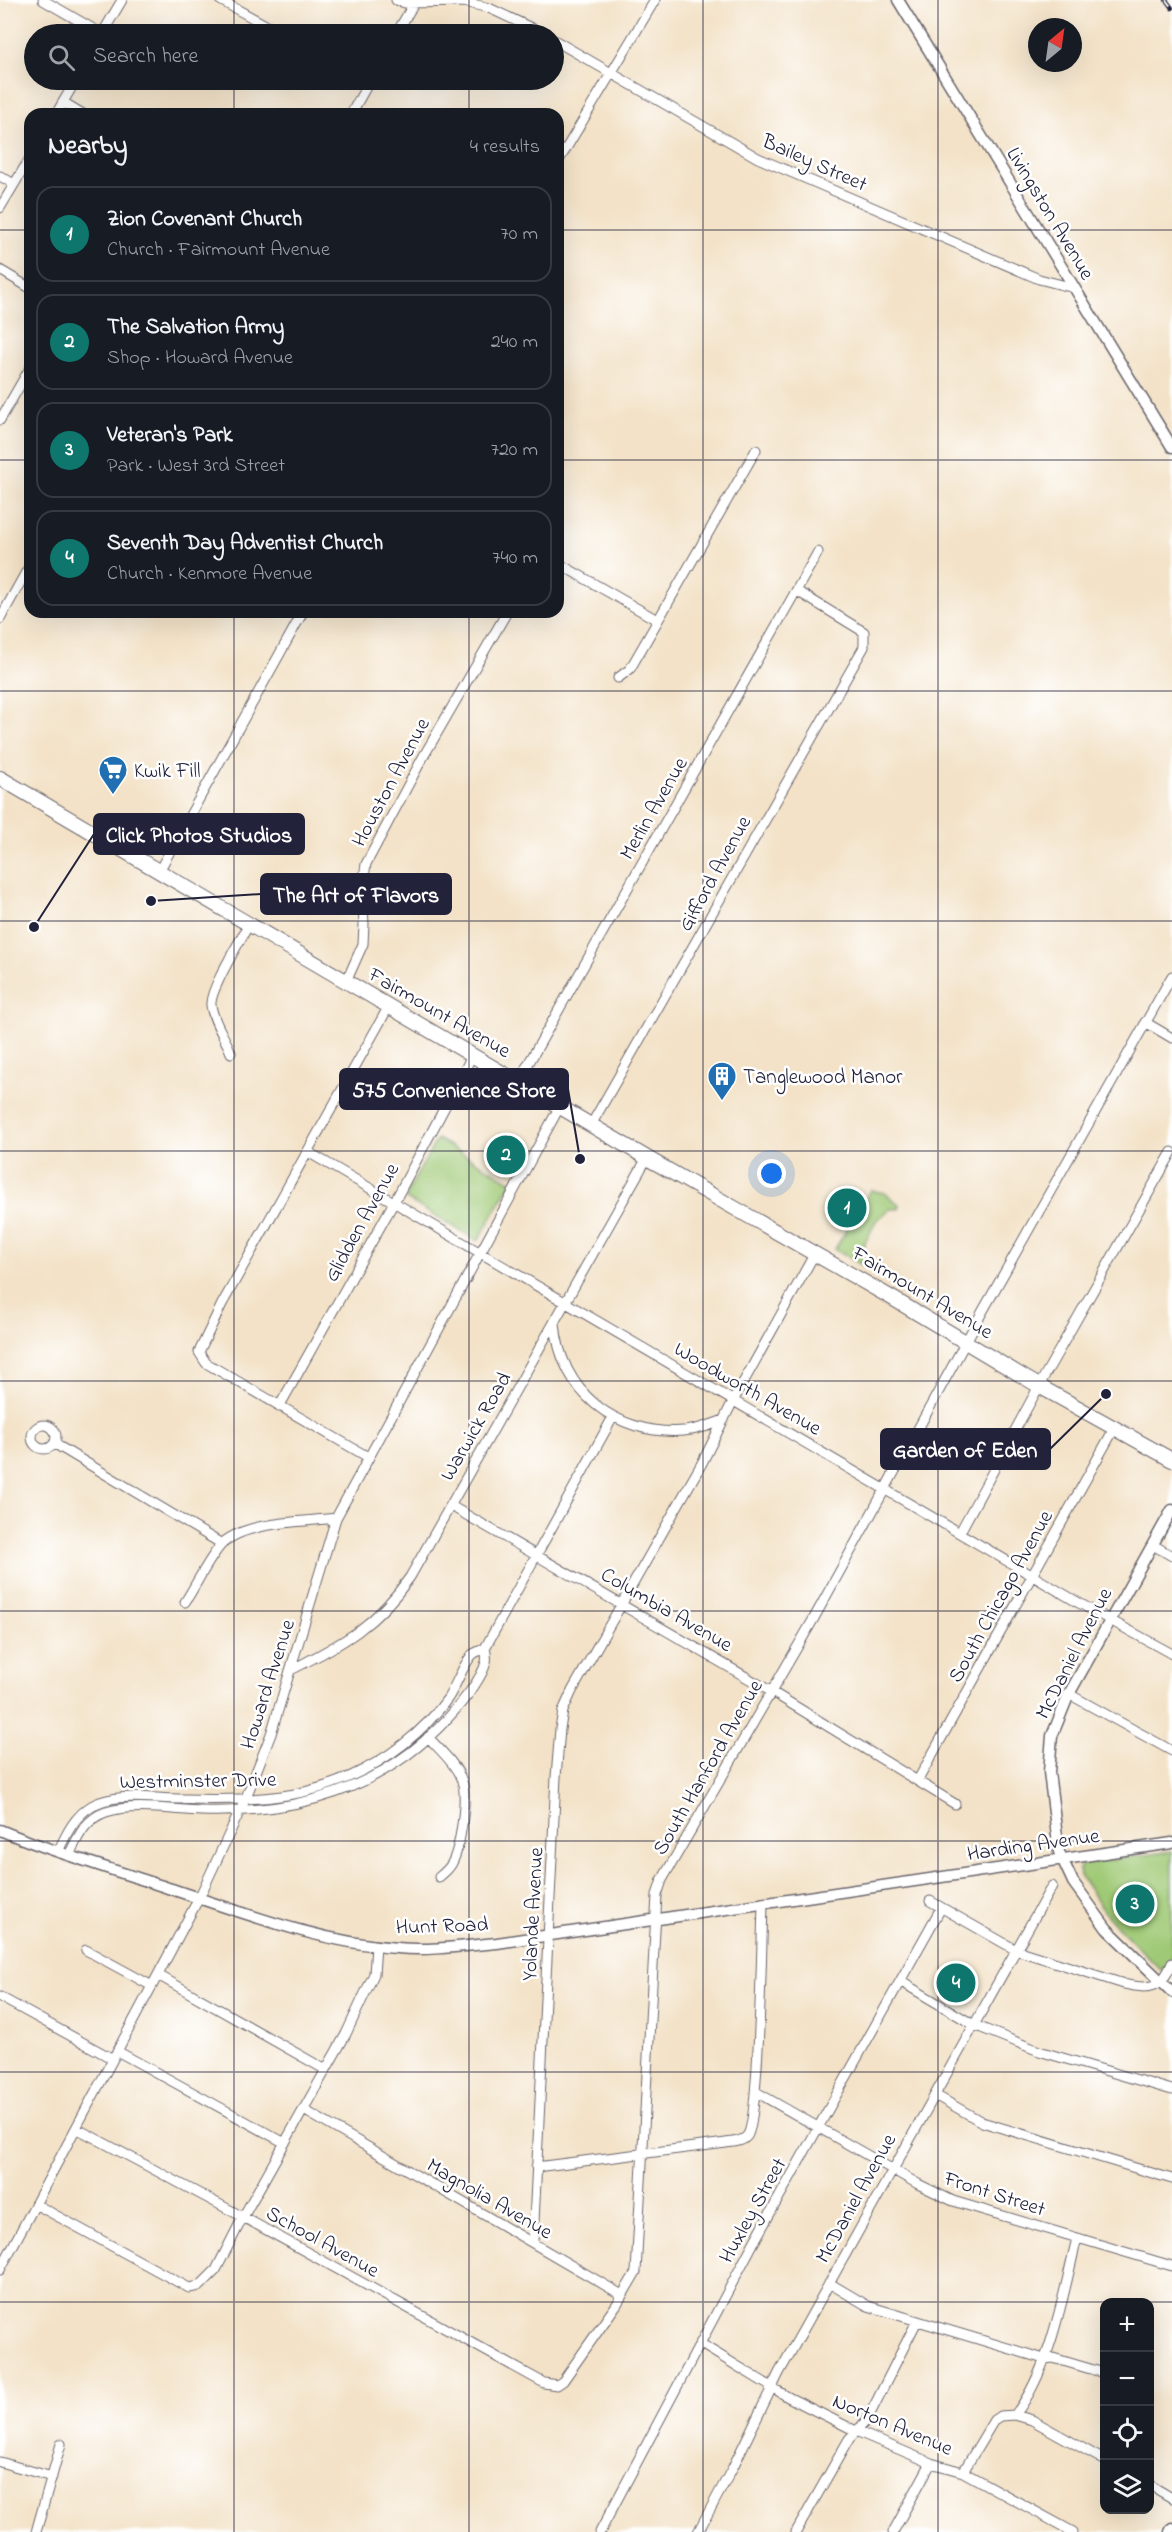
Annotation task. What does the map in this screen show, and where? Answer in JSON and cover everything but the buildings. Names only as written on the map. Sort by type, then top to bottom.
[{"type":"main road","name":"Fairmount Avenue","points":[[0,778],[647,1158],[967,1341],[1039,1386],[1172,1460]]},
{"type":"street","points":[[43,0],[85,24]]},
{"type":"street","points":[[108,24],[122,0]]},
{"type":"street","points":[[220,0],[264,24]]},
{"type":"street","points":[[396,0],[464,2],[481,6],[524,24]]},
{"type":"street","points":[[564,152],[655,0]]},
{"type":"street","name":"Livingston Avenue","points":[[898,0],[1172,447]]},
{"type":"street","points":[[402,24],[415,1]]},
{"type":"street","name":"Bailey Street","points":[[564,46],[758,158],[1038,279],[1074,288]]},
{"type":"street","points":[[60,108],[70,90]]},
{"type":"street","points":[[354,108],[362,90]]},
{"type":"street","points":[[63,102],[73,108]]},
{"type":"street","points":[[0,208],[24,168]]},
{"type":"street","points":[[0,176],[14,184]]},
{"type":"street","points":[[0,270],[24,284]]},
{"type":"street","points":[[0,420],[24,378]]},
{"type":"street","points":[[618,678],[630,669],[756,450]]},
{"type":"street","name":"Merlin Avenue","points":[[518,1082],[818,552]]},
{"type":"street","points":[[564,566],[657,620]]},
{"type":"street","points":[[0,619],[24,576]]},
{"type":"street","name":"Gifford Avenue","points":[[591,1125],[864,647],[866,638],[864,632],[796,591]]},
{"type":"street","points":[[159,871],[300,618]]},
{"type":"street","name":"Houston Avenue","points":[[346,982],[363,944],[362,891],[366,864],[422,759],[504,618]]},
{"type":"street","points":[[231,1053],[215,1021],[210,1001],[214,988],[249,924]]},
{"type":"street","name":"South Hanford Avenue","points":[[622,2295],[636,2272],[657,1895],[662,1880],[772,1692],[1172,976]]},
{"type":"street","points":[[368,1457],[206,1363],[200,1355],[200,1346],[389,1006]]},
{"type":"street","points":[[1145,1022],[1172,1038]]},
{"type":"street","name":"Glidden Avenue","points":[[279,1407],[473,1054]]},
{"type":"street","name":"Howard Avenue","points":[[0,2270],[199,1898],[245,1800],[271,1734],[336,1518],[560,1106]]},
{"type":"street","name":"Woodworth Avenue","points":[[308,1152],[1172,1654]]},
{"type":"street","points":[[960,1532],[1039,1386],[1172,1152]]},
{"type":"street","name":"Warwick Road","points":[[291,1670],[354,1636],[392,1603],[410,1577],[647,1158]]},
{"type":"street","name":"Yolande Avenue","points":[[533,2242],[556,1777],[563,1711],[815,1253]]},
{"type":"street","points":[[555,1323],[559,1350],[575,1382],[591,1401],[613,1417],[656,1431],[686,1431],[724,1420]]},
{"type":"street","name":"Westminster Drive","points":[[58,1852],[69,1830],[81,1814],[101,1802],[123,1798],[245,1800],[295,1795],[348,1777],[374,1764],[421,1729],[453,1691],[473,1654],[485,1648],[613,1417]]},
{"type":"street","name":"South Chicago Avenue","points":[[918,1780],[1114,1429]]},
{"type":"street","points":[[55,1444],[222,1544]]},
{"type":"street","name":"Columbia Avenue","points":[[450,1506],[623,1604],[955,1804]]},
{"type":"street","name":"McDaniel Avenue","points":[[1172,1510],[1069,1694],[1052,1736],[1048,1772],[1053,1820],[1062,1860],[1090,1909],[1126,1949],[1172,1992]]},
{"type":"street","points":[[185,1602],[222,1544],[236,1535],[266,1526],[336,1518]]},
{"type":"street","points":[[1153,1545],[1172,1556]]},
{"type":"street","name":"Westminster Drive","points":[[69,1856],[85,1826],[100,1814],[109,1811],[133,1808],[239,1812],[306,1803],[345,1791],[392,1765],[428,1737],[456,1710],[487,1661],[485,1648]]},
{"type":"street","points":[[1069,1694],[1172,1751]]},
{"type":"street","points":[[428,1737],[448,1759],[463,1782],[462,1821],[454,1861],[439,1877]]},
{"type":"street","name":"Hunt Road","points":[[0,1830],[69,1856],[308,1932],[376,1946],[436,1949],[549,1935],[900,1883]]},
{"type":"street","name":"Harding Avenue","points":[[900,1883],[1172,1843]]},
{"type":"street","name":"McDaniel Avenue","points":[[698,2532],[772,2388],[1052,1886]]},
{"type":"street","points":[[930,1901],[1016,1950],[1140,1988],[1151,1988],[1160,1982],[1172,1963]]},
{"type":"street","points":[[536,2167],[740,2140],[747,2136],[751,2127],[756,2092],[764,1903]]},
{"type":"street","name":"Huxley Street","points":[[600,2532],[818,2127],[941,1908]]},
{"type":"street","points":[[34,2204],[189,2288],[196,2288],[206,2282],[216,2270],[243,2217],[326,2070],[374,1974],[376,1946]]},
{"type":"street","points":[[86,1950],[152,1986]]},
{"type":"street","points":[[158,1975],[326,2070]]},
{"type":"street","points":[[900,1981],[974,2025],[1039,2051],[1172,2090]]},
{"type":"street","points":[[0,1997],[285,2144]]},
{"type":"street","name":"Front Street","points":[[756,2092],[953,2201],[1172,2266]]},
{"type":"street","points":[[935,2095],[990,2125],[1172,2179]]},
{"type":"street","name":"Magnolia Avenue","points":[[304,2110],[622,2295]]},
{"type":"street","name":"School Avenue","points":[[76,2128],[552,2386],[563,2381],[622,2295]]},
{"type":"street","points":[[1015,2415],[1027,2399],[1044,2359],[1077,2238]]},
{"type":"street","points":[[830,2283],[868,2306],[1044,2359],[1053,2358],[1100,2372]]},
{"type":"street","points":[[795,2532],[849,2439],[867,2420],[917,2321]]},
{"type":"street","name":"Norton Avenue","points":[[701,2344],[772,2388],[856,2431],[931,2463],[963,2472],[1073,2532]]},
{"type":"street","points":[[963,2472],[991,2423],[1000,2416],[1015,2415],[1032,2420],[1100,2458]]},
{"type":"street","points":[[36,2532],[62,2444]]},
{"type":"street","points":[[0,2462],[52,2477]]},
{"type":"street","points":[[894,2532],[931,2463]]},
{"type":"street","points":[[1154,2488],[1172,2498]]},
{"type":"street","points":[[1170,2532],[1172,2528]]},
{"type":"green space","points":[[437,1139],[512,1182],[478,1241],[406,1199],[408,1191]]},
{"type":"green space","points":[[871,1190],[885,1193],[900,1205],[899,1209],[890,1209],[876,1221],[859,1255],[868,1262],[869,1269],[835,1249]]},
{"type":"green space","points":[[1172,1851],[1172,1955],[1168,1966],[1161,1970],[1109,1918],[1080,1876],[1079,1868],[1084,1864]]},
{"type":"railway","points":[[1166,0],[1172,8]]},
{"type":"place","name":"Kwik Fill","points":[[113,796]]},
{"type":"place","name":"The Art of Flavors","points":[[151,901]]},
{"type":"place","name":"Click Photos Studios","points":[[34,927]]},
{"type":"place","name":"Tanglewood Manor","points":[[722,1102]]},
{"type":"place","name":"The Salvation Army","points":[[506,1155]]},
{"type":"place","name":"575 Convenience Store","points":[[580,1159]]},
{"type":"place","name":"Zion Covenant Church","points":[[847,1208]]},
{"type":"place","name":"Garden of Eden","points":[[1106,1394]]},
{"type":"place","name":"Veteran's Park","points":[[1135,1904]]},
{"type":"place","name":"Seventh Day Adventist Church","points":[[956,1983]]}]
